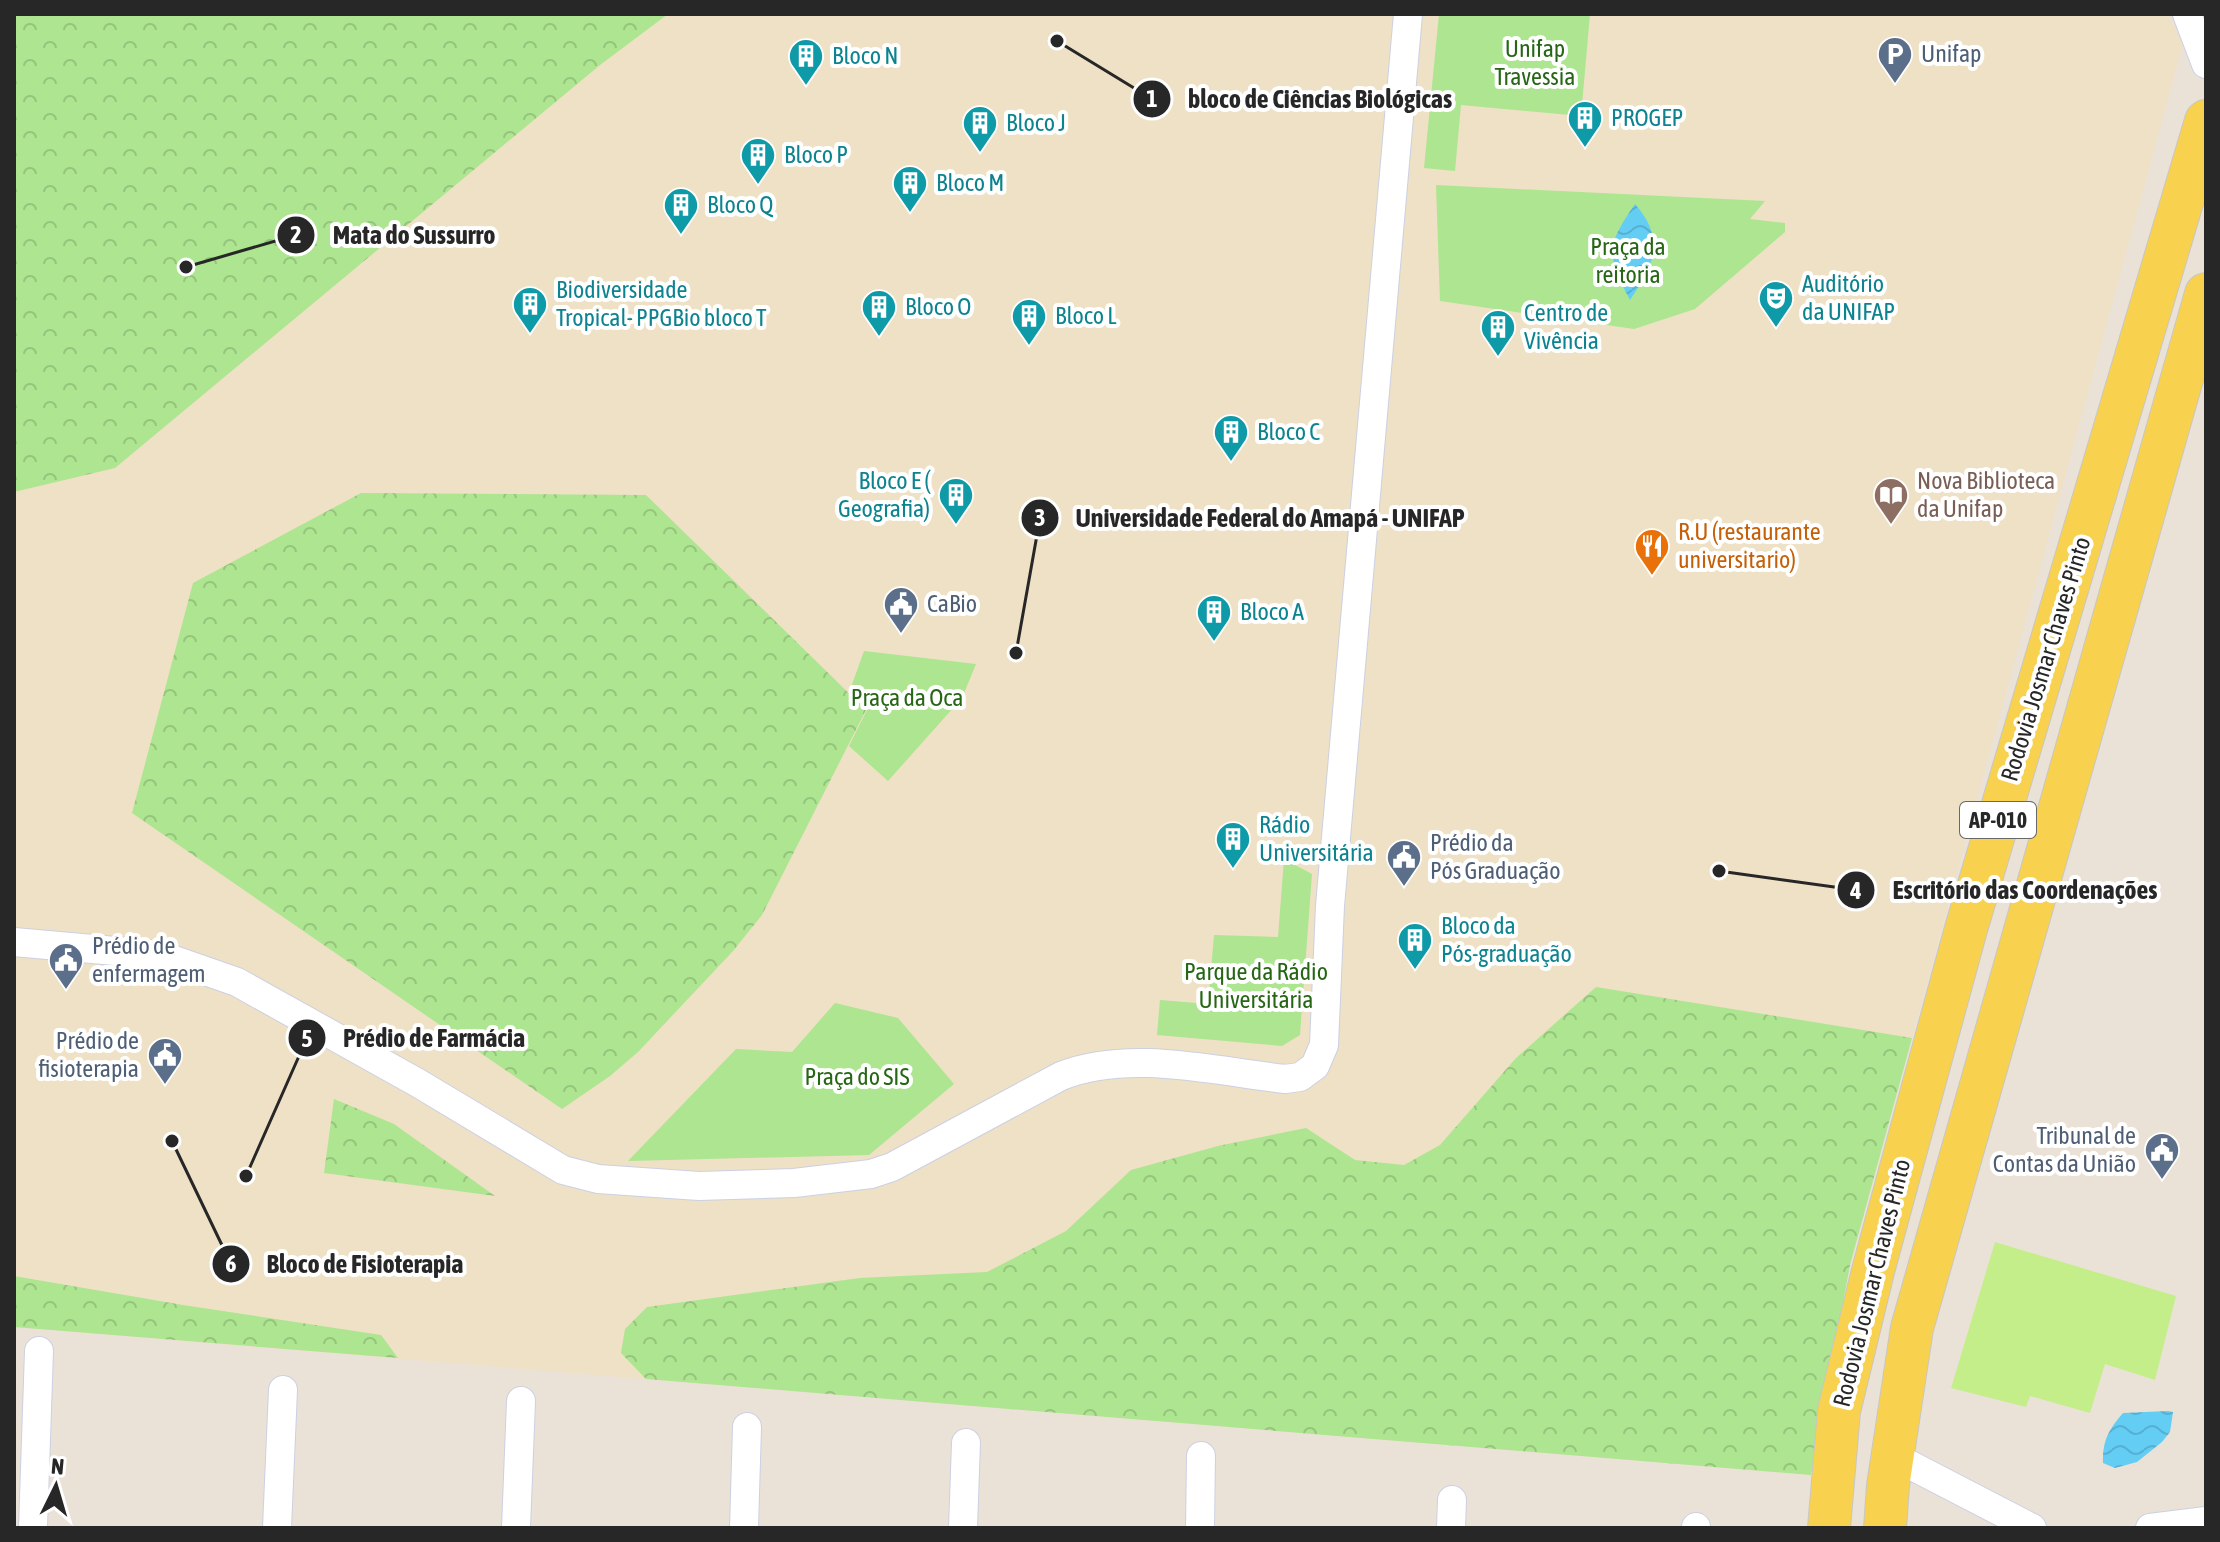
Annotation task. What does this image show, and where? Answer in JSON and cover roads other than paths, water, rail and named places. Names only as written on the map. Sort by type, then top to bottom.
[{"type":"main road","name":"Rodovia Josmar Chaves Pinto","points":[[1829,1528],[1839,1411],[1873,1271],[1966,929],[2206,121]]},
{"type":"main road","name":"Rodovia Josmar Chaves Pinto","points":[[1885,1528],[1912,1328],[2206,294]]},
{"type":"street","points":[[14,942],[149,954],[237,982],[418,1083],[563,1170],[598,1179],[699,1186],[794,1183],[871,1174],[892,1167],[1061,1076],[1087,1066],[1130,1061],[1285,1079],[1300,1077],[1315,1066],[1324,1045],[1330,906],[1408,14]]},
{"type":"street","points":[[2187,14],[2206,64]]},
{"type":"street","points":[[33,1528],[39,1351]]},
{"type":"street","points":[[277,1528],[283,1390]]},
{"type":"street","points":[[516,1528],[521,1401]]},
{"type":"street","points":[[744,1528],[747,1427]]},
{"type":"street","points":[[963,1528],[966,1443]]},
{"type":"street","points":[[1200,1528],[1201,1456]]},
{"type":"street","points":[[1893,1456],[1985,1516],[2032,1528]]},
{"type":"street","points":[[1451,1528],[1452,1500]]},
{"type":"street","points":[[2150,1528],[2206,1521]]},
{"type":"water","points":[[1635,204],[1645,217],[1654,242],[1650,264],[1630,300],[1613,261],[1613,251],[1619,230]]},
{"type":"water","points":[[2173,1412],[2170,1432],[2137,1462],[2115,1468],[2103,1463],[2107,1436],[2123,1413]]},
{"type":"place","name":"bloco de Ciências Biológicas","points":[[1057,41]]},
{"type":"place","name":"Unifap","points":[[1895,85]]},
{"type":"place","name":"Bloco N","points":[[806,87]]},
{"type":"place","name":"PROGEP","points":[[1585,149]]},
{"type":"place","name":"Bloco J","points":[[980,154]]},
{"type":"place","name":"Bloco P","points":[[758,186]]},
{"type":"place","name":"Bloco M","points":[[910,214]]},
{"type":"place","name":"Bloco Q","points":[[681,236]]},
{"type":"place","name":"Mata do Sussurro","points":[[186,267]]},
{"type":"place","name":"Auditório da UNIFAP","points":[[1776,329]]},
{"type":"place","name":"Biodiversidade Tropical- PPGBio bloco T","points":[[530,335]]},
{"type":"place","name":"Bloco O","points":[[879,338]]},
{"type":"place","name":"Bloco L","points":[[1029,347]]},
{"type":"place","name":"Centro de Vivência","points":[[1498,358]]},
{"type":"place","name":"Bloco C","points":[[1231,463]]},
{"type":"place","name":"Bloco E ( Geografia)","points":[[956,526]]},
{"type":"place","name":"Nova Biblioteca da Unifap","points":[[1891,526]]},
{"type":"place","name":"R.U (restaurante universitario)","points":[[1652,577]]},
{"type":"place","name":"CaBio","points":[[901,635]]},
{"type":"place","name":"Bloco A","points":[[1214,643]]},
{"type":"place","name":"Universidade Federal do Amapá - UNIFAP","points":[[1016,653]]},
{"type":"place","name":"Rádio Universitária","points":[[1233,870]]},
{"type":"place","name":"Escritório das Coordenações","points":[[1719,871]]},
{"type":"place","name":"Prédio da Pós Graduação","points":[[1404,888]]},
{"type":"place","name":"Bloco da Pós-graduação","points":[[1415,971]]},
{"type":"place","name":"Prédio de enfermagem","points":[[66,991]]},
{"type":"place","name":"Prédio de fisioterapia","points":[[165,1086]]},
{"type":"place","name":"Bloco de Fisioterapia","points":[[172,1141]]},
{"type":"place","name":"Prédio de Farmácia","points":[[246,1176]]},
{"type":"place","name":"Tribunal de Contas da União","points":[[2162,1181]]},
{"type":"park label","name":"Unifap Travessia","points":[[1535,63]]},
{"type":"park label","name":"Praça da reitoria","points":[[1628,261]]},
{"type":"park label","name":"Praça da Oca","points":[[907,698]]},
{"type":"park label","name":"Parque da Rádio Universitária","points":[[1256,986]]},
{"type":"park label","name":"Praça do SIS","points":[[857,1077]]}]
